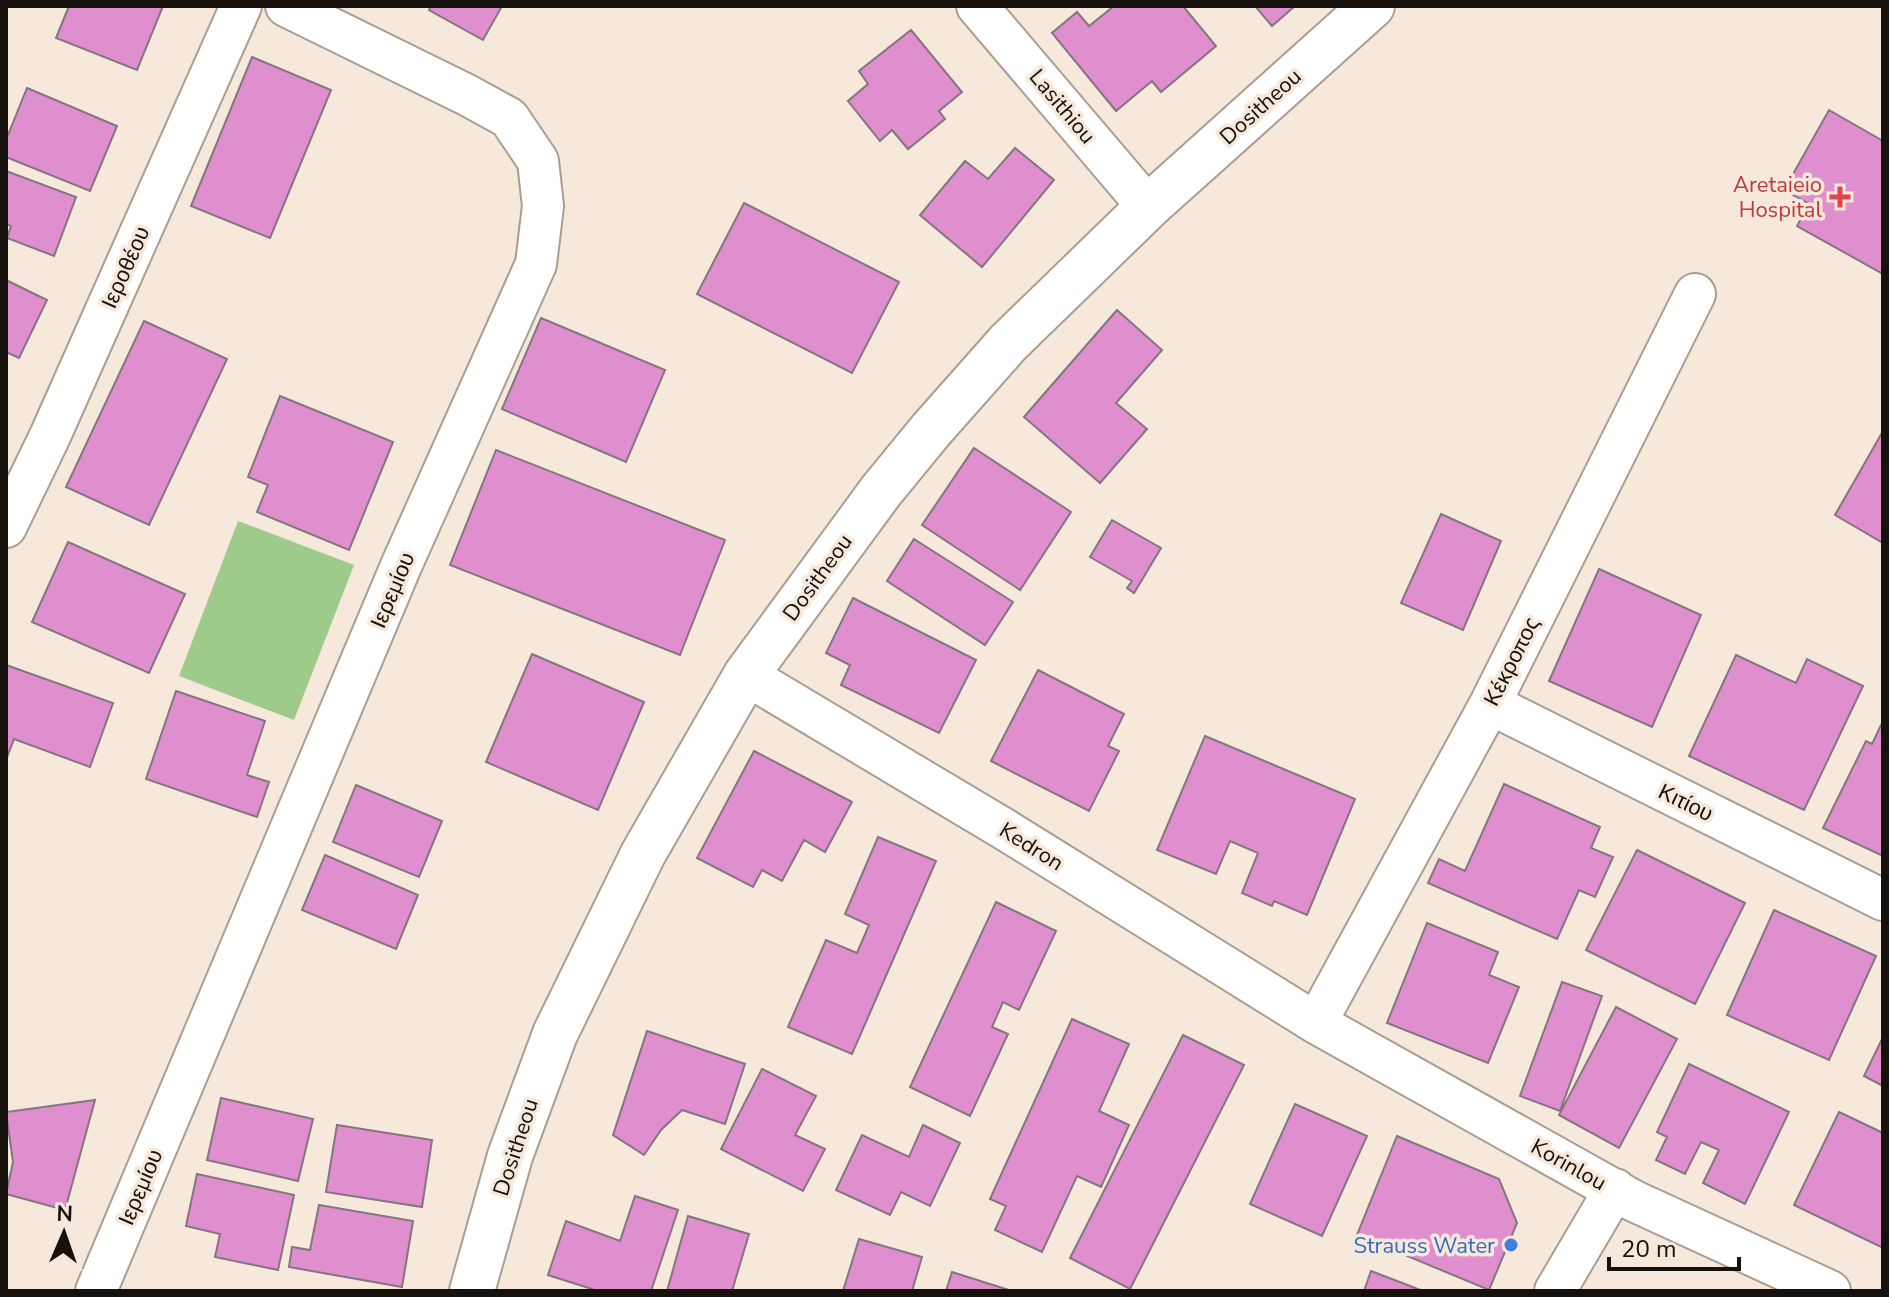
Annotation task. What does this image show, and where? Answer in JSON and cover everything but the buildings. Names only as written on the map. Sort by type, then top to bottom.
[{"type":"street","name":"Ιεροθέου","points":[[6,527],[50,436],[241,6]]},
{"type":"street","name":"Ιερεμίου","points":[[96,1291],[401,566],[536,264],[543,206],[538,161],[509,118],[286,6]]},
{"type":"street","name":"Lasithiou","points":[[977,6],[1148,207]]},
{"type":"street","name":"Dositheou","points":[[472,1291],[510,1156],[555,1034],[643,854],[746,675],[931,430],[1008,343],[1148,207],[1372,6]]},
{"type":"street","name":"Κέκροπος","points":[[1316,1023],[1490,704],[1695,294]]},
{"type":"street","name":"Kedron","points":[[746,675],[1004,829],[1316,1023]]},
{"type":"street","name":"Κιτίου","points":[[1490,704],[1883,900]]},
{"type":"street","name":"Korinlou","points":[[1316,1023],[1648,1207],[1830,1291]]},
{"type":"street","points":[[1555,1291],[1615,1189]]},
{"type":"green space","points":[[238,521],[354,565],[294,720],[179,676]]},
{"type":"place","name":"Aretaieio Hospital","points":[[1840,197]]},
{"type":"place","name":"Strauss Water","points":[[1511,1245]]}]
